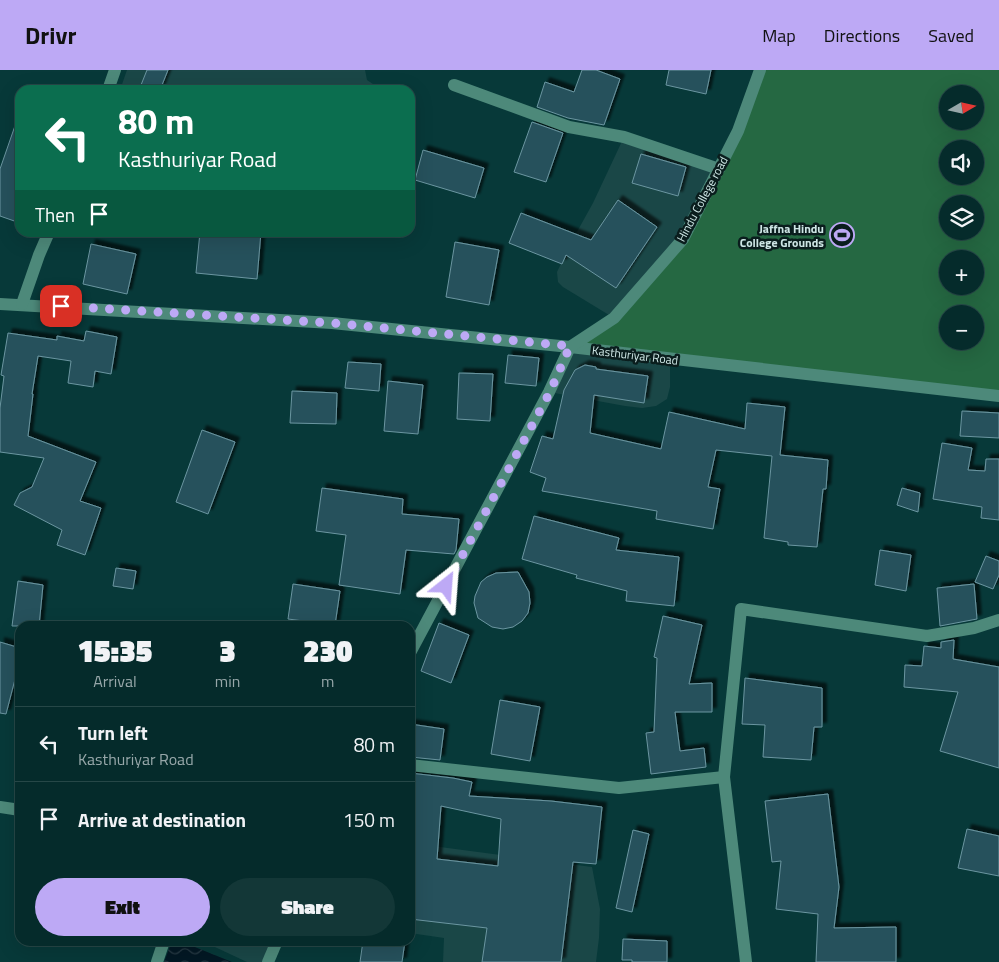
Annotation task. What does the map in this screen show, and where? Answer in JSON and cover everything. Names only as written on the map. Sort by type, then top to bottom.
[{"type":"street","points":[[110,85],[115,70]]},
{"type":"street","name":"Hindu College road","points":[[570,346],[614,318],[683,239],[738,131],[760,70]]},
{"type":"street","points":[[454,85],[569,127],[624,137],[719,170]]},
{"type":"street","points":[[22,304],[47,237]]},
{"type":"street","name":"Kasthuriyar Road","points":[[0,304],[332,323],[570,346],[999,396]]},
{"type":"street","points":[[415,644],[550,392],[570,346]]},
{"type":"street","points":[[746,962],[724,777],[741,609],[927,636],[974,628],[999,620]]},
{"type":"street","points":[[415,767],[619,788],[724,777]]},
{"type":"street","points":[[0,807],[15,809]]},
{"type":"street","points":[[156,962],[162,946]]},
{"type":"street","points":[[268,962],[275,946]]},
{"type":"shaded area","points":[[127,70],[365,70],[367,80],[374,85],[122,85]]},
{"type":"shaded area","points":[[624,137],[719,169],[683,239],[614,318],[563,287],[558,282],[557,272],[593,203]]},
{"type":"shaded area","points":[[570,347],[670,359],[670,387],[667,399],[656,406],[642,408],[549,392]]},
{"type":"shaded area","points":[[415,844],[592,867],[600,909],[596,962],[443,962],[444,938],[415,934]]},
{"type":"shaded area","points":[[213,946],[275,946],[268,962],[247,962]]},
{"type":"green space","name":"Jaffna Hindu College Grounds","points":[[760,70],[999,70],[999,396],[570,347],[614,318],[683,239]]},
{"type":"water","points":[[170,946],[192,946],[232,962],[164,962]]},
{"type":"building","points":[[147,70],[168,70],[162,85],[141,85]]},
{"type":"building","points":[[582,70],[596,70],[620,79],[604,125],[568,118],[537,107],[545,82],[574,92]]},
{"type":"building","points":[[669,70],[711,70],[706,94],[666,85]]},
{"type":"building","points":[[532,122],[563,133],[546,182],[514,172]]},
{"type":"building","points":[[15,126],[15,221],[0,216],[0,169]]},
{"type":"building","points":[[423,150],[484,168],[475,198],[415,180]]},
{"type":"building","points":[[641,154],[686,167],[678,196],[632,183]]},
{"type":"building","points":[[618,200],[657,227],[616,288],[566,255],[562,264],[509,243],[521,213],[591,240]]},
{"type":"building","points":[[200,237],[261,237],[257,279],[196,273]]},
{"type":"building","points":[[455,242],[499,250],[489,305],[446,297]]},
{"type":"building","points":[[91,244],[136,254],[127,294],[83,284]]},
{"type":"building","points":[[86,331],[117,337],[111,374],[95,371],[93,387],[68,383],[71,361],[38,356],[28,436],[96,462],[80,501],[101,508],[85,555],[57,545],[62,530],[14,505],[20,493],[32,487],[44,458],[0,452],[0,408],[4,376],[1,375],[8,333],[57,340],[57,336],[84,341]]},
{"type":"building","points":[[508,355],[539,358],[536,386],[505,383]]},
{"type":"building","points":[[348,362],[381,364],[379,391],[345,388]]},
{"type":"building","points":[[585,365],[596,367],[596,369],[648,376],[644,403],[594,395],[590,433],[661,449],[669,412],[745,429],[747,403],[785,407],[780,455],[828,460],[826,489],[823,489],[817,547],[788,545],[788,542],[764,538],[772,456],[716,450],[708,487],[720,489],[713,529],[656,519],[657,511],[542,491],[546,478],[530,472],[542,436],[553,439],[564,390],[575,370]]},
{"type":"building","points":[[459,373],[493,374],[490,421],[457,419]]},
{"type":"building","points":[[388,381],[423,385],[418,434],[384,431]]},
{"type":"building","points":[[292,391],[337,393],[336,424],[290,423]]},
{"type":"building","points":[[962,411],[999,413],[999,438],[960,436]]},
{"type":"building","points":[[202,430],[235,442],[208,514],[176,502]]},
{"type":"building","points":[[942,443],[972,448],[968,470],[985,471],[986,459],[999,459],[999,520],[981,518],[982,507],[933,499]]},
{"type":"building","points":[[322,488],[403,499],[402,514],[459,519],[456,550],[454,554],[406,550],[400,594],[339,585],[346,535],[316,531]]},
{"type":"building","points":[[902,488],[920,493],[918,512],[897,505]]},
{"type":"building","points":[[534,516],[619,538],[616,550],[679,557],[674,606],[626,601],[627,591],[576,578],[577,575],[522,559]]},
{"type":"building","points":[[880,550],[911,555],[906,591],[875,585]]},
{"type":"building","points":[[986,556],[999,561],[999,575],[993,589],[975,582]]},
{"type":"building","points":[[116,568],[136,571],[133,589],[113,586]]},
{"type":"building","points":[[518,572],[529,592],[530,603],[528,613],[522,621],[513,627],[503,629],[492,627],[478,618],[474,603],[481,582],[496,573]]},
{"type":"building","points":[[18,581],[43,585],[39,621],[15,621],[15,626],[12,626]]},
{"type":"building","points":[[293,584],[340,591],[336,621],[288,619]]},
{"type":"building","points":[[974,584],[977,619],[940,626],[937,588]]},
{"type":"building","points":[[663,616],[702,625],[689,684],[712,683],[712,712],[675,712],[680,751],[704,748],[706,767],[651,774],[646,733],[654,732],[657,658],[654,657]]},
{"type":"building","points":[[439,623],[469,635],[451,683],[421,671]]},
{"type":"building","points":[[954,640],[953,659],[999,667],[999,768],[940,751],[958,692],[904,687],[905,665],[922,666],[924,646],[941,648],[941,642]]},
{"type":"building","points":[[0,642],[15,646],[15,679],[6,714],[0,713]]},
{"type":"building","points":[[745,678],[822,688],[822,727],[814,727],[811,760],[763,757],[765,725],[742,724]]},
{"type":"building","points":[[500,700],[540,707],[530,761],[491,754]]},
{"type":"building","points":[[415,725],[444,729],[440,760],[415,758]]},
{"type":"building","points":[[415,774],[472,782],[469,796],[551,801],[602,807],[596,864],[573,862],[561,962],[482,962],[487,928],[415,920]],"holes":[[[441,806],[501,819],[498,866],[437,859]]]},
{"type":"building","points":[[828,794],[839,887],[834,928],[896,927],[896,962],[816,962],[818,914],[776,909],[781,861],[772,862],[765,801]]},
{"type":"building","points":[[967,829],[999,836],[999,876],[958,868]]},
{"type":"building","points":[[633,830],[649,834],[632,912],[616,908]]},
{"type":"building","points":[[623,939],[667,941],[667,962],[632,962],[632,960],[622,960]]},
{"type":"building","points":[[362,946],[404,946],[402,962],[360,962]]},
{"type":"place","name":"Jaffna Hindu College Grounds","points":[[842,235]]},
{"type":"route","points":[[61,306],[332,323],[570,346],[550,392],[446,586]]}]
